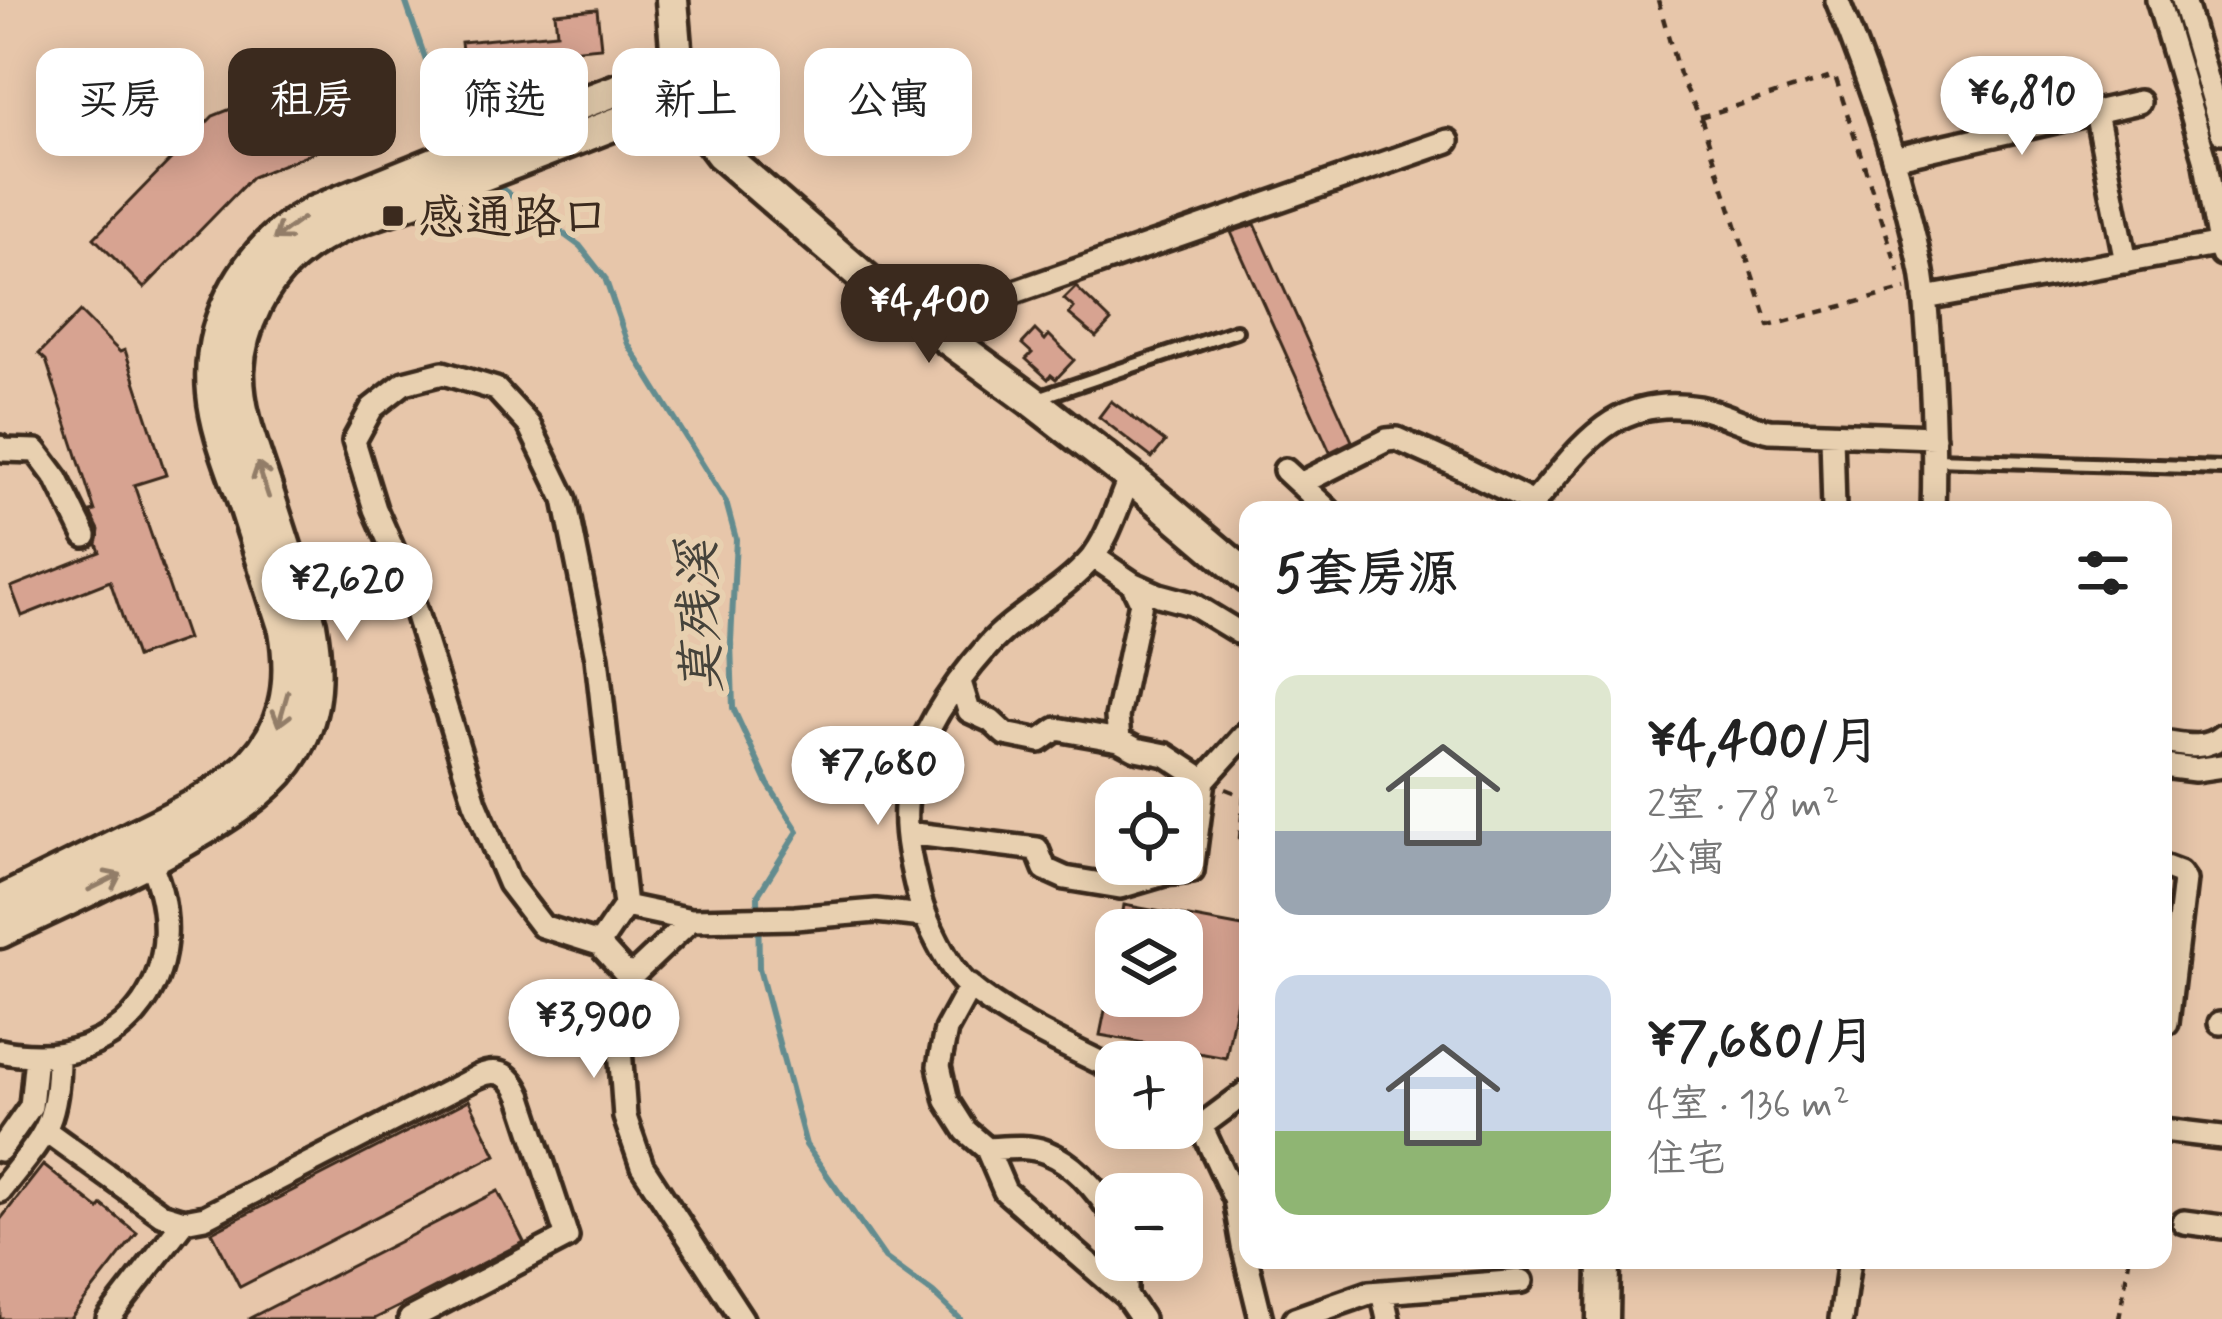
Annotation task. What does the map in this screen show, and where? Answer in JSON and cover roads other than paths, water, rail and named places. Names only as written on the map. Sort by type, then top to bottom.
[{"type":"main road","points":[[672,0],[678,48]]},
{"type":"main road","points":[[0,902],[143,848],[252,799],[285,765],[302,737],[311,710],[316,656],[238,392],[240,355],[250,317],[265,290],[296,253],[399,192],[582,103],[612,96]]},
{"type":"main road","points":[[399,192],[612,123]]},
{"type":"main road","points":[[725,156],[866,280],[1031,400],[1239,569]]},
{"type":"main road","points":[[0,932],[143,848]]},
{"type":"main road","points":[[1604,1269],[1604,1319]]},
{"type":"street","points":[[1837,0],[1868,76],[1893,158],[1917,291],[1934,448],[1933,501]]},
{"type":"street","points":[[1917,291],[2221,249],[2214,156],[2158,0]]},
{"type":"street","points":[[2182,0],[2222,133]]},
{"type":"street","points":[[1893,158],[2139,102]]},
{"type":"street","points":[[2096,112],[2126,262]]},
{"type":"street","points":[[926,323],[1448,141]]},
{"type":"street","points":[[598,944],[625,906],[597,658],[565,499],[529,424],[496,388],[442,373],[404,383],[372,408],[353,441],[375,509],[405,577],[475,802],[509,883],[542,926],[598,944],[630,978]]},
{"type":"street","points":[[1535,501],[1603,428],[1622,415],[1652,405],[1700,408],[1770,431],[1934,448]]},
{"type":"street","points":[[1832,434],[1834,501]]},
{"type":"street","points":[[1318,501],[1292,477],[1397,439],[1520,501]]},
{"type":"street","points":[[0,446],[36,451],[85,536]]},
{"type":"street","points":[[1095,1060],[1033,1029],[963,981],[924,916],[905,810],[909,778],[923,738],[960,682],[988,645],[1094,557],[1130,477]]},
{"type":"street","points":[[1094,557],[1132,583],[1192,604],[1239,633]]},
{"type":"street","points":[[1119,740],[1117,717],[1142,602],[1132,583]]},
{"type":"street","points":[[960,682],[970,711],[1005,734],[1040,741],[1057,729],[1119,740],[1166,755],[1204,781]]},
{"type":"street","points":[[2172,743],[2200,746],[2222,736]]},
{"type":"street","points":[[907,833],[1037,849],[1045,869],[1065,878],[1120,887],[1192,871],[1204,781],[1239,741]]},
{"type":"street","points":[[2172,767],[2222,766]]},
{"type":"street","points":[[0,1051],[47,1056],[82,1050],[125,1023],[149,993],[163,953],[166,913],[143,848]]},
{"type":"street","points":[[2172,870],[2184,880],[2172,981]]},
{"type":"street","points":[[625,906],[691,920],[875,911],[924,916]]},
{"type":"street","points":[[691,920],[630,978],[620,1048],[626,1117],[642,1166],[742,1319]]},
{"type":"street","points":[[970,986],[946,1030],[939,1066],[947,1101],[966,1131],[987,1149],[1005,1191],[1126,1296],[1142,1319]]},
{"type":"street","points":[[0,1191],[46,1131],[57,1096],[47,1056]]},
{"type":"street","points":[[0,1150],[31,1106],[47,1056]]},
{"type":"street","points":[[46,1131],[161,1214],[184,1221],[205,1216],[487,1072],[503,1073],[520,1097],[566,1237],[410,1319]]},
{"type":"street","points":[[1203,1125],[1239,1098]]},
{"type":"street","points":[[1203,1130],[1235,1199],[1239,1222]]},
{"type":"street","points":[[2172,1131],[2222,1137]]},
{"type":"street","points":[[987,1149],[1021,1147],[1046,1152],[1095,1191]]},
{"type":"street","points":[[108,1319],[184,1221]]},
{"type":"street","points":[[2184,1222],[2222,1227]]},
{"type":"street","points":[[1249,1269],[1262,1319]]},
{"type":"street","points":[[1841,1319],[1848,1269]]},
{"type":"street","points":[[1126,1281],[1126,1296]]},
{"type":"street","points":[[1295,1319],[1369,1293],[1522,1281]]},
{"type":"street","points":[[1382,1292],[1388,1319]]},
{"type":"lane","points":[[1031,400],[1236,331]]},
{"type":"lane","points":[[1934,448],[2222,468]]},
{"type":"waterway","name":"莫残溪","points":[[405,0],[422,48]]},
{"type":"waterway","name":"莫残溪","points":[[494,183],[580,246],[605,278],[628,344],[726,502],[736,539],[733,708],[768,784],[798,831],[758,895],[759,968],[806,1145],[885,1258],[960,1319]]},
{"type":"place","name":"感通路口","points":[[393,216]]}]
